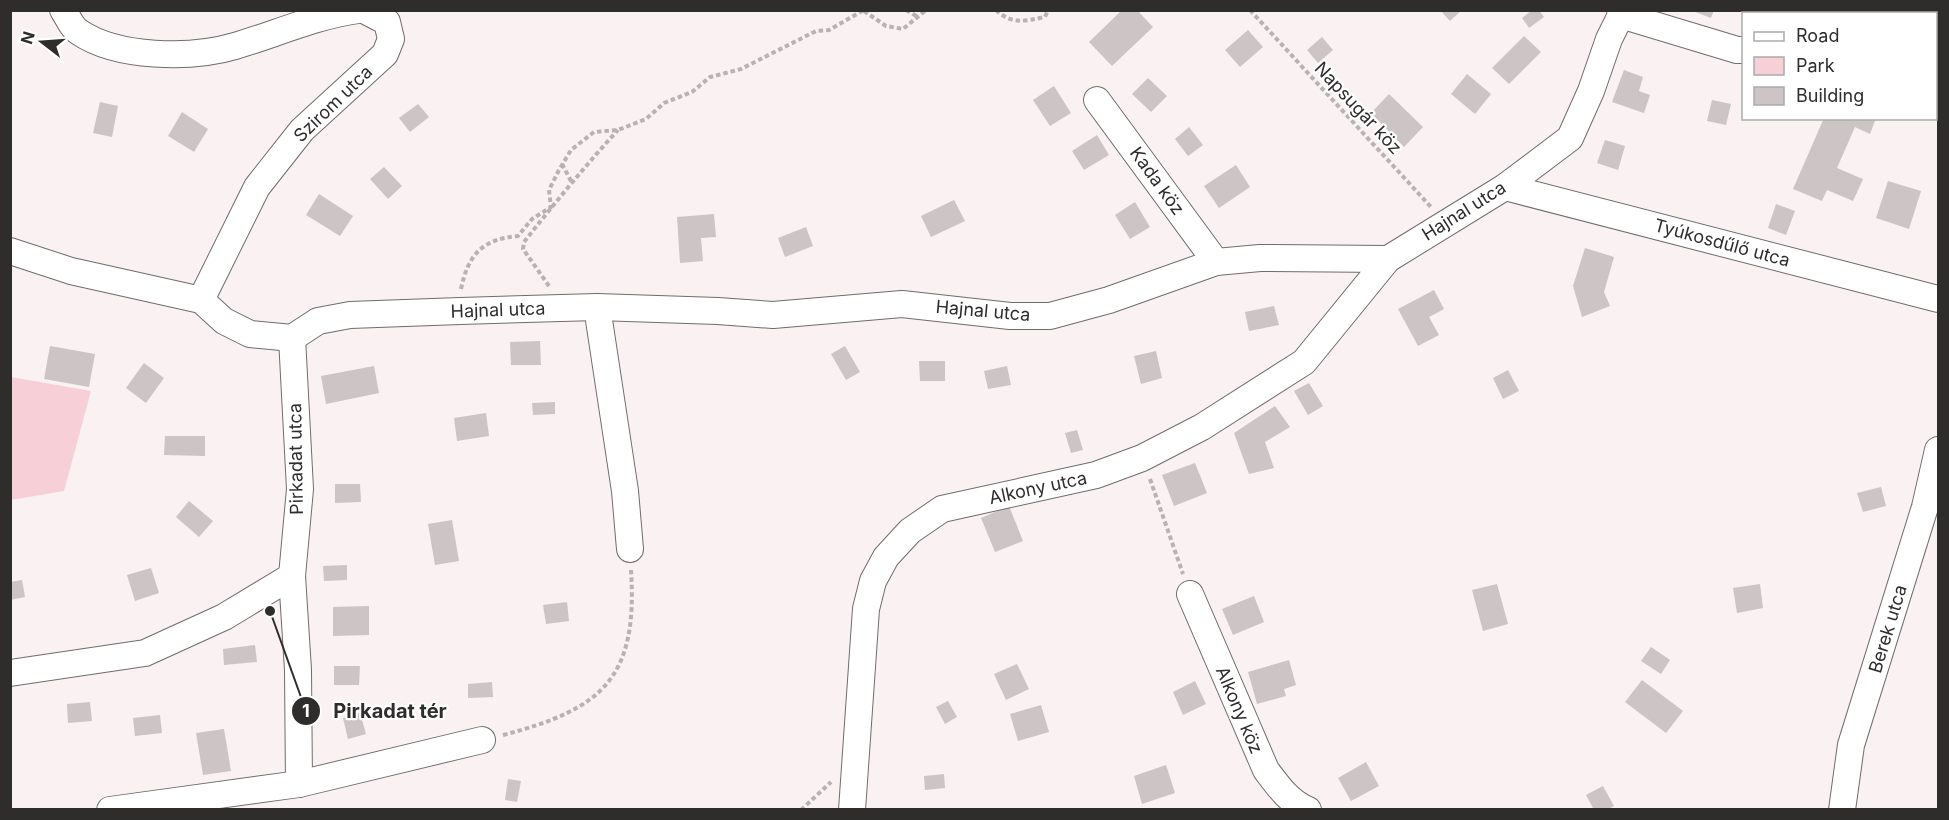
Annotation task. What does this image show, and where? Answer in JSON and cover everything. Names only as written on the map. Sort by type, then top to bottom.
[{"type":"street","points":[[63,10],[77,31],[107,47],[144,52],[190,52],[232,47],[331,14],[358,10]]},
{"type":"street","name":"Szirom utca","points":[[201,300],[258,187],[302,130],[385,54],[391,39],[387,22],[364,10]]},
{"type":"street","points":[[1620,13],[1742,50]]},
{"type":"street","name":"Hajnal utca","points":[[292,338],[318,321],[351,315],[597,307],[773,315],[902,304],[1010,316],[1050,316],[1109,300],[1216,262],[1260,258],[1388,259],[1505,187],[1569,138],[1592,91],[1620,13]]},
{"type":"street","name":"Kada köz","points":[[1097,100],[1216,262]]},
{"type":"street","name":"Tyúkosdűlő utca","points":[[1505,187],[1938,299]]},
{"type":"street","points":[[10,250],[71,271],[201,300],[224,321],[250,334],[292,338]]},
{"type":"street","name":"Alkony utca","points":[[852,810],[866,609],[873,581],[886,557],[910,531],[942,509],[1096,475],[1142,458],[1202,427],[1304,362],[1388,259]]},
{"type":"street","points":[[597,307],[625,491],[630,549]]},
{"type":"street","name":"Pirkadat utca","points":[[292,338],[300,489],[292,576],[298,670],[299,784]]},
{"type":"street","name":"Berek utca","points":[[1842,810],[1851,745],[1925,507],[1938,450]]},
{"type":"street","points":[[10,673],[146,653],[224,617],[292,576]]},
{"type":"street","name":"Alkony köz","points":[[1190,594],[1266,770],[1281,791],[1298,806],[1308,810]]},
{"type":"street","points":[[110,810],[299,784],[482,741]]},
{"type":"path","points":[[906,10],[918,17]]},
{"type":"path","points":[[564,308],[523,249],[524,242],[551,207],[549,190],[571,150],[594,132],[618,130],[646,119],[664,103],[692,92],[710,77],[741,69],[816,31],[829,30],[864,11],[886,26],[903,28],[926,10]]},
{"type":"path","points":[[996,10],[1003,17],[1018,23],[1045,17],[1048,10]]},
{"type":"path","name":"Napsugár köz","points":[[1250,10],[1445,224]]},
{"type":"path","points":[[460,311],[464,275],[475,252],[503,237],[518,236],[532,219],[562,197],[571,181],[618,130]]},
{"type":"path","points":[[562,164],[571,181]]},
{"type":"path","points":[[1142,458],[1190,594]]},
{"type":"path","points":[[482,741],[543,724],[579,709],[602,691],[621,663],[631,634],[633,603],[630,549]]},
{"type":"path","points":[[801,810],[855,763]]},
{"type":"green space","points":[[11,377],[91,391],[64,491],[11,500]]},
{"type":"building","points":[[1122,10],[1137,10],[1153,27],[1112,66],[1089,42]]},
{"type":"building","points":[[1440,10],[1462,10],[1450,21]]},
{"type":"building","points":[[1532,10],[1539,10],[1544,17],[1529,28],[1522,18]]},
{"type":"building","points":[[1690,10],[1714,10],[1711,18]]},
{"type":"building","points":[[1831,10],[1885,10],[1885,12],[1830,12]]},
{"type":"building","points":[[1248,30],[1263,47],[1240,67],[1225,50]]},
{"type":"building","points":[[1524,36],[1541,52],[1509,84],[1492,68]]},
{"type":"building","points":[[1322,37],[1333,50],[1318,63],[1307,50]]},
{"type":"building","points":[[1624,70],[1643,77],[1639,91],[1650,95],[1644,113],[1612,102]]},
{"type":"building","points":[[1467,74],[1491,94],[1475,114],[1451,94]]},
{"type":"building","points":[[1148,78],[1167,96],[1151,112],[1132,94]]},
{"type":"building","points":[[1054,86],[1071,113],[1050,126],[1033,100]]},
{"type":"building","points":[[1389,94],[1423,127],[1404,147],[1371,113]]},
{"type":"building","points":[[1712,100],[1731,104],[1726,125],[1707,121]]},
{"type":"building","points":[[100,102],[118,106],[112,137],[93,133]]},
{"type":"building","points":[[418,104],[429,117],[410,132],[399,118]]},
{"type":"building","points":[[182,112],[208,129],[194,152],[168,136]]},
{"type":"building","points":[[1823,120],[1875,120],[1870,134],[1855,127],[1837,168],[1863,179],[1853,201],[1827,190],[1822,201],[1793,189]]},
{"type":"building","points":[[1189,127],[1203,145],[1188,156],[1175,139]]},
{"type":"building","points":[[1097,135],[1109,155],[1084,170],[1072,151]]},
{"type":"building","points":[[1605,140],[1625,146],[1618,170],[1597,163]]},
{"type":"building","points":[[1236,165],[1250,187],[1219,208],[1204,186]]},
{"type":"building","points":[[384,167],[402,186],[388,199],[370,179]]},
{"type":"building","points":[[1888,181],[1921,191],[1909,229],[1876,218]]},
{"type":"building","points":[[319,194],[353,216],[340,236],[306,215]]},
{"type":"building","points":[[954,200],[965,221],[931,237],[921,216]]},
{"type":"building","points":[[1135,202],[1150,227],[1130,239],[1115,215]]},
{"type":"building","points":[[1776,204],[1795,211],[1786,235],[1768,228]]},
{"type":"building","points":[[714,214],[716,237],[701,238],[703,261],[680,263],[677,217]]},
{"type":"building","points":[[806,227],[813,246],[785,257],[778,238]]},
{"type":"building","points":[[1585,248],[1614,257],[1604,292],[1610,306],[1582,317],[1573,286]]},
{"type":"building","points":[[1434,290],[1444,309],[1429,317],[1439,335],[1418,346],[1398,309]]},
{"type":"building","points":[[1274,306],[1279,325],[1249,331],[1245,312]]},
{"type":"building","points":[[540,341],[541,365],[511,365],[510,342]]},
{"type":"building","points":[[50,346],[95,354],[89,387],[44,379]]},
{"type":"building","points":[[845,346],[860,372],[846,380],[831,354]]},
{"type":"building","points":[[1156,351],[1162,378],[1141,384],[1134,356]]},
{"type":"building","points":[[919,361],[945,361],[945,381],[920,381]]},
{"type":"building","points":[[144,363],[164,378],[146,403],[126,388]]},
{"type":"building","points":[[374,366],[379,393],[326,404],[321,376]]},
{"type":"building","points":[[1007,366],[1011,385],[988,389],[984,371]]},
{"type":"building","points":[[1508,370],[1519,391],[1503,399],[1493,378]]},
{"type":"building","points":[[1309,383],[1323,406],[1308,415],[1294,391]]},
{"type":"building","points":[[555,402],[555,414],[533,415],[532,403]]},
{"type":"building","points":[[1275,406],[1290,427],[1265,442],[1274,468],[1249,474],[1234,433]]},
{"type":"building","points":[[486,413],[489,436],[457,441],[454,418]]},
{"type":"building","points":[[1077,430],[1083,450],[1071,453],[1065,433]]},
{"type":"building","points":[[165,436],[205,436],[205,456],[164,455]]},
{"type":"building","points":[[1195,463],[1207,493],[1174,506],[1162,475]]},
{"type":"building","points":[[335,484],[360,484],[361,502],[335,503]]},
{"type":"building","points":[[1881,487],[1886,506],[1863,512],[1857,493]]},
{"type":"building","points":[[189,501],[213,521],[199,537],[176,517]]},
{"type":"building","points":[[1009,506],[1023,541],[995,552],[981,518]]},
{"type":"building","points":[[452,520],[459,561],[435,565],[428,524]]},
{"type":"building","points":[[347,565],[347,580],[324,581],[323,566]]},
{"type":"building","points":[[151,568],[159,593],[135,601],[127,575]]},
{"type":"building","points":[[22,580],[25,597],[10,600],[10,582]]},
{"type":"building","points":[[1497,584],[1508,624],[1483,631],[1472,590]]},
{"type":"building","points":[[1760,584],[1763,608],[1737,613],[1733,588]]},
{"type":"building","points":[[1254,596],[1264,622],[1233,635],[1222,609]]},
{"type":"building","points":[[567,602],[569,621],[546,624],[543,605]]},
{"type":"building","points":[[369,606],[369,635],[333,636],[333,607]]},
{"type":"building","points":[[255,645],[257,662],[224,665],[223,649]]},
{"type":"building","points":[[1651,647],[1670,660],[1661,674],[1641,661]]},
{"type":"building","points":[[1289,660],[1296,685],[1284,689],[1286,696],[1257,704],[1248,672]]},
{"type":"building","points":[[1017,664],[1029,689],[1006,700],[994,674]]},
{"type":"building","points":[[334,666],[360,666],[359,685],[334,685]]},
{"type":"building","points":[[1642,680],[1683,711],[1666,733],[1625,702]]},
{"type":"building","points":[[1195,681],[1206,704],[1183,715],[1173,692]]},
{"type":"building","points":[[492,682],[493,697],[468,698],[468,684]]},
{"type":"building","points":[[948,701],[957,717],[945,724],[936,707]]},
{"type":"building","points":[[90,702],[92,721],[68,723],[67,704]]},
{"type":"building","points":[[1041,705],[1049,732],[1018,741],[1010,714]]},
{"type":"building","points":[[360,713],[366,734],[348,739],[343,718]]},
{"type":"building","points":[[160,715],[162,733],[135,736],[133,718]]},
{"type":"building","points":[[224,729],[231,771],[203,775],[196,733]]},
{"type":"building","points":[[1366,762],[1379,786],[1351,801],[1338,778]]},
{"type":"building","points":[[1166,765],[1175,793],[1142,804],[1134,776]]},
{"type":"building","points":[[944,774],[945,788],[925,790],[924,776]]},
{"type":"building","points":[[508,779],[521,781],[517,802],[505,800]]},
{"type":"building","points":[[1603,786],[1614,806],[1607,810],[1594,810],[1586,795]]},
{"type":"place","name":"Pirkadat tér","points":[[270,611]]}]
